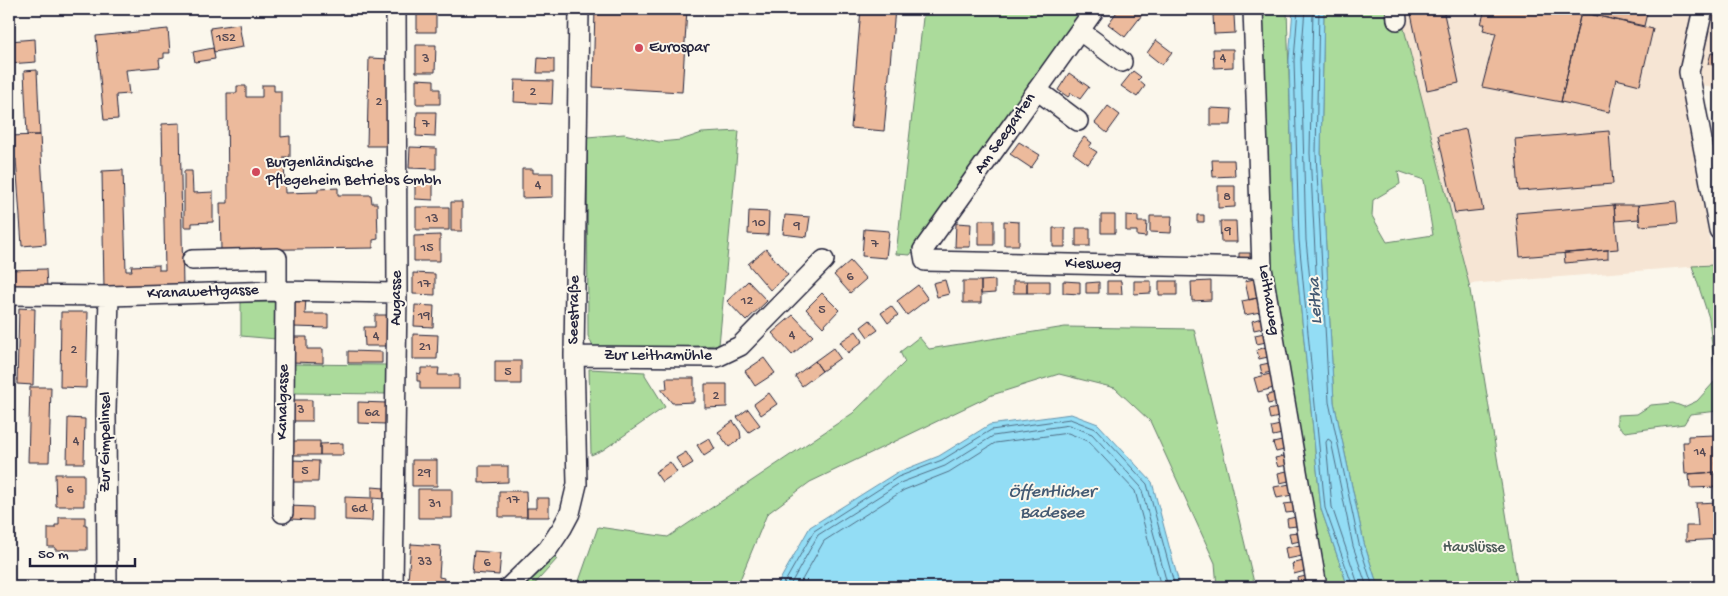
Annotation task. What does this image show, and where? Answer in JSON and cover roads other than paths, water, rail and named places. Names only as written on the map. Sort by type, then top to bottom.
[{"type":"street","name":"Augasse","points":[[393,587],[397,293],[396,9]]},
{"type":"street","name":"Seestraße","points":[[509,587],[548,550],[570,513],[576,484],[574,356],[579,9]]},
{"type":"street","name":"Am Seegarten","points":[[925,262],[923,250],[1095,9]]},
{"type":"street","name":"Leithaweg","points":[[1253,9],[1262,268],[1317,587]]},
{"type":"street","points":[[1703,9],[1689,72],[1719,230]]},
{"type":"street","points":[[1080,31],[1122,62]]},
{"type":"street","points":[[1037,90],[1078,121]]},
{"type":"street","name":"Kanalgasse","points":[[192,260],[277,258],[281,292],[283,513]]},
{"type":"street","name":"Zur Leithamühle","points":[[574,356],[718,357],[740,346],[824,260]]},
{"type":"street","name":"Kiesweg","points":[[925,262],[1262,268]]},
{"type":"street","name":"Kranawettgasse","points":[[9,295],[109,296],[281,292],[397,293]]},
{"type":"street","name":"Zur Gimpelinsel","points":[[106,587],[106,411],[109,296]]},
{"type":"water","name":"Leitha","points":[[1293,9],[1324,9],[1321,153],[1334,402],[1364,543],[1378,587],[1348,587],[1321,509],[1294,241],[1289,60]]},
{"type":"water","name":"Öffentlicher Badesee","points":[[1071,414],[1098,424],[1152,482],[1180,587],[776,587],[810,527],[896,473],[939,456],[989,425]]},
{"type":"place","name":"Eurospar","points":[[639,48]]},
{"type":"place","name":"Burgenländische Pflegeheim Betriebs Gmbh","points":[[256,172]]},
{"type":"park label","name":"Hauslüsse","points":[[1474,548]]}]
